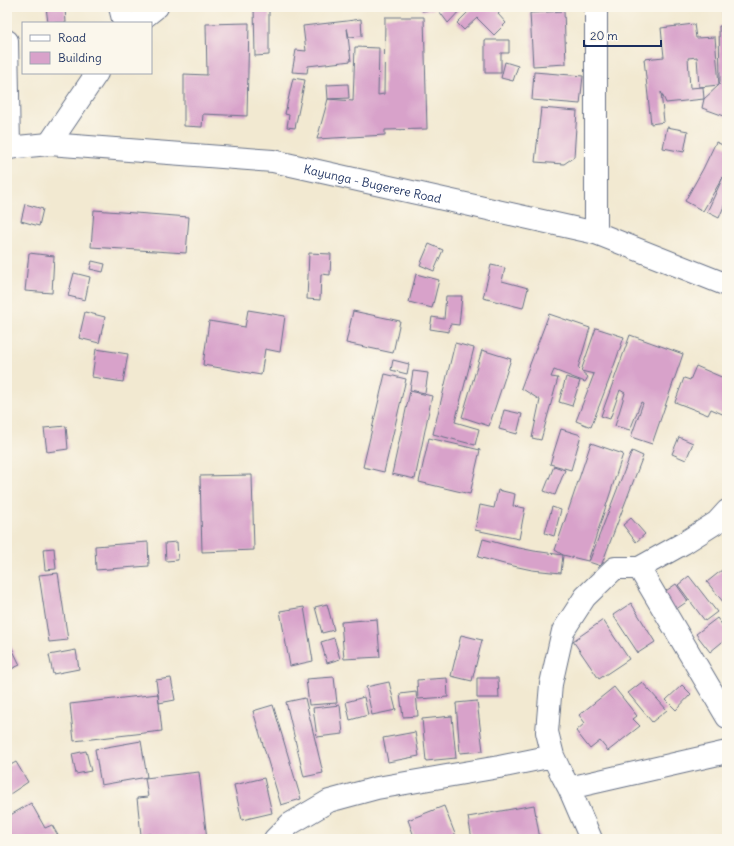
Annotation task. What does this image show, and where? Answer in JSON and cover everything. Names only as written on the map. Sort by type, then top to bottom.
[{"type":"street","points":[[120,7],[124,22]]},
{"type":"street","points":[[138,22],[157,7]]},
{"type":"street","points":[[596,7],[596,233]]},
{"type":"street","points":[[7,41],[8,148]]},
{"type":"street","points":[[49,144],[96,74]]},
{"type":"street","name":"Kayunga - Bugerere Road","points":[[8,148],[49,144],[273,161],[596,233],[727,285]]},
{"type":"street","points":[[591,839],[569,788],[553,756],[547,732],[551,684],[563,631],[585,597],[615,568],[639,568],[718,522],[727,511]]},
{"type":"street","points":[[639,568],[727,718]]},
{"type":"street","points":[[569,788],[727,752]]},
{"type":"street","points":[[275,839],[290,824],[329,801],[377,788],[553,756]]},
{"type":"building","points":[[46,7],[65,7],[66,22],[48,22]]},
{"type":"building","points":[[254,7],[269,7],[269,55],[255,56]]},
{"type":"building","points":[[421,7],[441,7],[441,8],[422,11]]},
{"type":"building","points":[[443,7],[463,7],[448,23],[439,11]]},
{"type":"building","points":[[473,7],[505,7],[498,14],[506,23],[494,35],[477,18],[464,30],[457,23]]},
{"type":"building","points":[[564,11],[566,64],[533,66],[530,13]]},
{"type":"building","points":[[723,12],[727,12],[727,117],[702,108],[704,99],[719,85],[719,26],[725,26]]},
{"type":"building","points":[[385,17],[424,17],[427,129],[385,130],[385,135],[317,139],[328,99],[353,101],[355,47],[379,48],[378,95],[384,94]]},
{"type":"building","points":[[361,19],[362,36],[349,37],[347,28],[351,61],[308,66],[307,73],[292,72],[296,50],[306,51],[303,26]]},
{"type":"building","points":[[249,23],[247,116],[203,114],[202,127],[184,126],[184,74],[207,75],[206,24]]},
{"type":"building","points":[[694,24],[696,38],[715,37],[719,85],[699,87],[697,57],[688,58],[690,88],[703,87],[704,99],[666,103],[661,92],[664,122],[651,124],[644,59],[664,57],[661,28]]},
{"type":"building","points":[[485,40],[509,40],[509,53],[501,53],[501,73],[485,73]]},
{"type":"building","points":[[505,62],[518,66],[513,81],[501,78]]},
{"type":"building","points":[[534,72],[583,76],[580,104],[532,100]]},
{"type":"building","points":[[293,78],[305,80],[295,128],[287,127],[289,115],[285,114]]},
{"type":"building","points":[[348,84],[349,98],[328,99],[327,85]]},
{"type":"building","points":[[541,108],[577,111],[574,157],[564,164],[535,162]]},
{"type":"building","points":[[667,127],[688,131],[684,152],[663,148]]},
{"type":"building","points":[[716,142],[727,147],[727,168],[724,174],[727,175],[727,199],[719,218],[707,212],[724,175],[703,211],[685,201]]},
{"type":"building","points":[[25,204],[43,209],[39,226],[21,221]]},
{"type":"building","points":[[94,210],[189,217],[186,253],[91,247]]},
{"type":"building","points":[[429,244],[443,250],[434,271],[420,265]]},
{"type":"building","points":[[29,253],[54,256],[52,293],[25,291]]},
{"type":"building","points":[[309,253],[331,254],[330,275],[321,274],[320,300],[307,299]]},
{"type":"building","points":[[92,261],[105,264],[103,272],[90,269]]},
{"type":"building","points":[[491,265],[505,268],[502,281],[528,288],[523,308],[483,298]]},
{"type":"building","points":[[74,273],[90,277],[85,300],[68,296]]},
{"type":"building","points":[[416,274],[439,280],[432,308],[409,302]]},
{"type":"building","points":[[446,296],[462,296],[459,325],[450,324],[449,332],[430,329],[432,317],[444,319]]},
{"type":"building","points":[[248,310],[285,316],[280,352],[265,349],[261,375],[203,365],[209,321],[245,327]]},
{"type":"building","points":[[353,311],[400,321],[393,353],[346,343]]},
{"type":"building","points":[[85,312],[105,317],[99,343],[79,338]]},
{"type":"building","points":[[549,314],[590,328],[578,368],[588,377],[585,382],[554,370],[551,377],[558,378],[541,440],[532,438],[540,400],[521,388]]},
{"type":"building","points":[[596,328],[624,337],[591,427],[576,421],[594,374],[581,371]]},
{"type":"building","points":[[630,335],[683,354],[652,444],[631,437],[643,403],[641,402],[630,430],[615,426],[625,393],[620,390],[610,419],[601,416]]},
{"type":"building","points":[[455,343],[474,348],[455,422],[479,429],[475,445],[433,434]]},
{"type":"building","points":[[96,349],[128,354],[123,382],[92,377]]},
{"type":"building","points":[[482,350],[511,359],[489,426],[462,417]]},
{"type":"building","points":[[393,360],[409,364],[407,374],[391,370]]},
{"type":"building","points":[[696,366],[726,379],[723,383],[727,385],[727,416],[711,409],[708,415],[675,402],[684,378],[690,380]]},
{"type":"building","points":[[413,371],[428,373],[425,393],[410,390]]},
{"type":"building","points":[[385,374],[406,379],[384,472],[363,467]]},
{"type":"building","points":[[566,377],[580,381],[572,406],[559,402]]},
{"type":"building","points":[[410,391],[432,396],[415,479],[392,474]]},
{"type":"building","points":[[504,410],[522,414],[517,434],[499,429]]},
{"type":"building","points":[[66,426],[68,449],[47,452],[44,428]]},
{"type":"building","points":[[561,429],[581,435],[571,470],[550,464]]},
{"type":"building","points":[[679,437],[693,443],[686,460],[672,454]]},
{"type":"building","points":[[429,438],[480,450],[470,494],[419,482]]},
{"type":"building","points":[[591,443],[623,454],[588,561],[563,555],[555,550]]},
{"type":"building","points":[[632,451],[643,456],[601,566],[589,562]]},
{"type":"building","points":[[554,466],[565,470],[555,495],[544,491]]},
{"type":"building","points":[[252,475],[254,550],[202,552],[200,476]]},
{"type":"building","points":[[498,490],[515,494],[513,506],[525,508],[519,539],[475,530],[480,505],[494,508]]},
{"type":"building","points":[[552,507],[561,510],[554,536],[545,533]]},
{"type":"building","points":[[631,518],[645,534],[636,542],[623,525]]},
{"type":"building","points":[[483,539],[534,551],[563,555],[561,573],[532,570],[478,557]]},
{"type":"building","points":[[148,542],[149,566],[96,570],[95,546]]},
{"type":"building","points":[[177,542],[178,560],[166,561],[165,543]]},
{"type":"building","points":[[54,548],[56,569],[45,570],[43,549]]},
{"type":"building","points":[[727,566],[727,600],[724,603],[707,582]]},
{"type":"building","points":[[58,573],[68,640],[49,642],[39,575]]},
{"type":"building","points":[[689,576],[717,612],[705,621],[678,585]]},
{"type":"building","points":[[676,584],[688,601],[672,612],[660,595]]},
{"type":"building","points":[[631,603],[655,642],[638,653],[613,615]]},
{"type":"building","points":[[327,604],[334,630],[322,633],[315,607]]},
{"type":"building","points":[[304,607],[313,661],[290,666],[280,611]]},
{"type":"building","points":[[717,618],[727,631],[727,638],[710,652],[696,634]]},
{"type":"building","points":[[377,619],[380,657],[344,659],[341,622]]},
{"type":"building","points":[[603,620],[629,659],[599,679],[573,641]]},
{"type":"building","points":[[461,635],[482,640],[472,681],[451,676]]},
{"type":"building","points":[[7,638],[20,665],[7,671]]},
{"type":"building","points":[[334,638],[340,659],[327,663],[321,642]]},
{"type":"building","points":[[76,650],[79,669],[53,674],[49,655]]},
{"type":"building","points":[[334,677],[337,703],[309,705],[306,679]]},
{"type":"building","points":[[171,678],[175,700],[159,703],[156,680]]},
{"type":"building","points":[[447,678],[448,697],[418,699],[417,680]]},
{"type":"building","points":[[477,678],[498,678],[499,698],[477,698]]},
{"type":"building","points":[[389,682],[396,710],[372,715],[366,687]]},
{"type":"building","points":[[642,682],[667,710],[652,722],[628,693]]},
{"type":"building","points":[[682,685],[691,694],[676,710],[666,700]]},
{"type":"building","points":[[614,687],[637,716],[633,719],[640,726],[608,751],[600,741],[590,749],[576,731],[585,723],[579,715]]},
{"type":"building","points":[[416,692],[418,716],[403,717],[400,694]]},
{"type":"building","points":[[158,694],[162,731],[74,741],[70,704]]},
{"type":"building","points":[[364,697],[368,715],[350,720],[346,702]]},
{"type":"building","points":[[305,698],[323,773],[304,777],[286,702]]},
{"type":"building","points":[[477,701],[483,751],[460,753],[456,703]]},
{"type":"building","points":[[273,705],[301,799],[281,805],[253,711]]},
{"type":"building","points":[[340,705],[343,734],[317,737],[313,708]]},
{"type":"building","points":[[452,716],[456,758],[426,761],[422,719]]},
{"type":"building","points":[[415,732],[419,756],[388,762],[383,738]]},
{"type":"building","points":[[141,741],[147,777],[101,785],[95,749]]},
{"type":"building","points":[[86,751],[91,771],[76,774],[72,754]]},
{"type":"building","points":[[16,762],[28,782],[7,796],[7,767]]},
{"type":"building","points":[[199,772],[207,839],[151,839],[150,834],[141,835],[137,798],[148,797],[145,778]]},
{"type":"building","points":[[264,778],[272,813],[242,820],[234,785]]},
{"type":"building","points":[[31,803],[45,828],[52,825],[60,839],[7,839],[7,817]]},
{"type":"building","points":[[534,805],[540,839],[472,839],[468,817]]},
{"type":"building","points":[[444,806],[457,839],[415,839],[408,820]]},
{"type":"building","points":[[569,835],[570,839],[556,839]]}]
